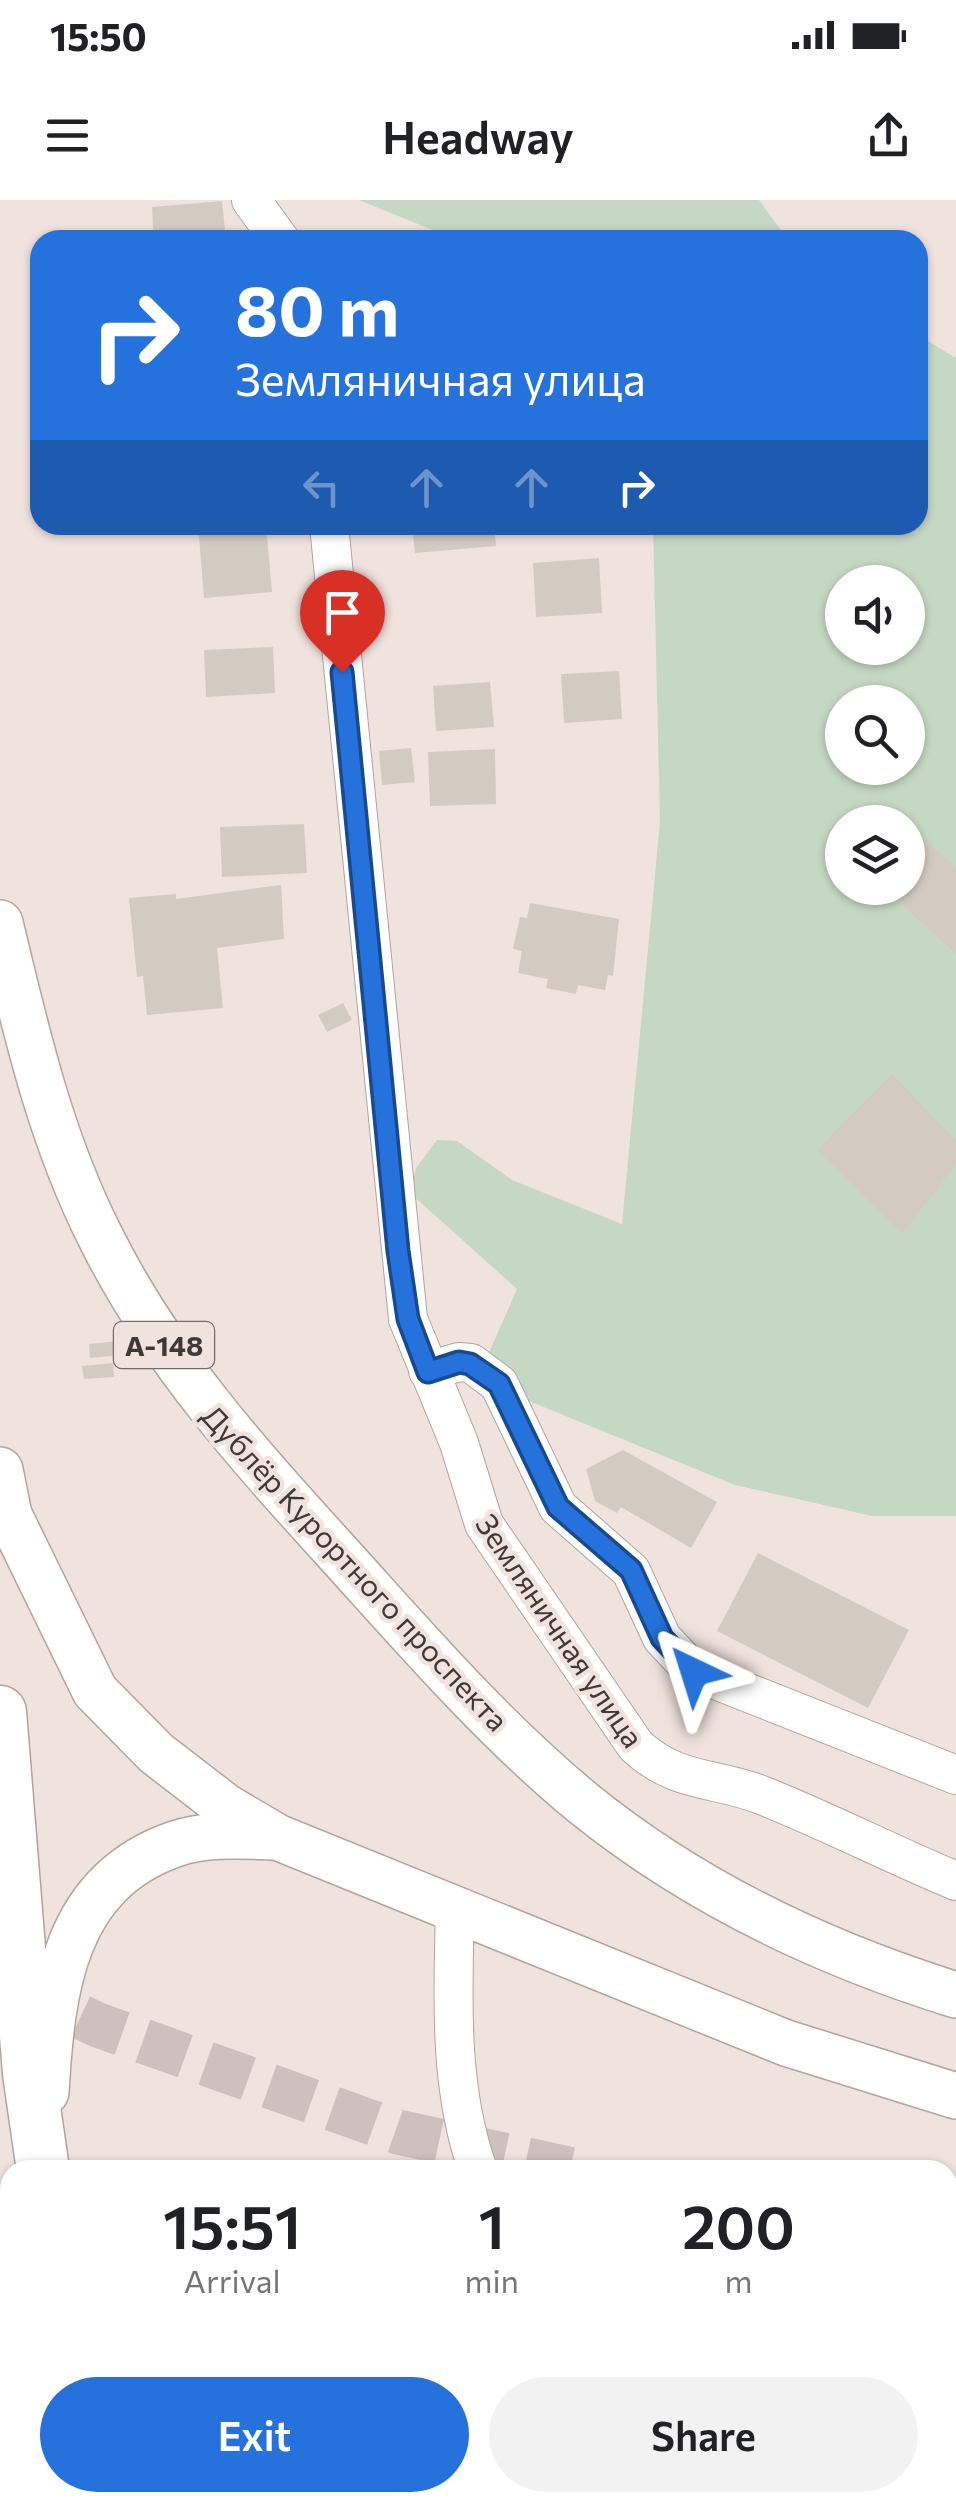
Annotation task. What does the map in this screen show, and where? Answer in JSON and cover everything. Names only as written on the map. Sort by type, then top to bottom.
[{"type":"highway","points":[[0,1712],[29,2073],[41,2160]]},
{"type":"main road","name":"Дублёр Курортного проспекта","points":[[0,923],[41,1090],[74,1179],[131,1294],[188,1381],[243,1449],[461,1689],[583,1802],[671,1866],[764,1920],[882,1972],[956,1995]]},
{"type":"main road","points":[[0,1470],[9,1515],[95,1691],[156,1753],[226,1807],[277,1837],[786,2043],[956,2096]]},
{"type":"main road","points":[[42,2160],[55,1981],[76,1931],[101,1893],[138,1861],[178,1843],[217,1836],[277,1837]]},
{"type":"street","points":[[251,200],[273,230]]},
{"type":"street","name":"Земляничная улица","points":[[329,535],[398,1251],[408,1319],[459,1444],[484,1524],[636,1746],[658,1765],[681,1776],[764,1796],[956,1881]]},
{"type":"street","points":[[428,1372],[459,1362],[470,1364],[499,1384],[558,1507],[631,1570],[662,1638],[694,1672],[956,1775]]},
{"type":"street","points":[[455,1907],[453,2020],[461,2100],[476,2160]]},
{"type":"green space","points":[[359,200],[759,200],[781,230],[432,230]]},
{"type":"green space","points":[[928,341],[956,358],[956,1516],[872,1516],[735,1485],[477,1380],[517,1289],[410,1193],[416,1168],[437,1140],[457,1141],[512,1180],[622,1224],[660,822],[653,535],[928,535]]},
{"type":"building","points":[[222,201],[225,230],[153,230],[152,207]]},
{"type":"building","points":[[199,535],[267,535],[272,592],[204,598]]},
{"type":"building","points":[[413,535],[495,535],[496,546],[415,553]]},
{"type":"building","points":[[599,558],[602,613],[536,617],[533,563]]},
{"type":"building","points":[[273,647],[275,693],[206,697],[204,650]]},
{"type":"building","points":[[619,671],[622,719],[564,723],[561,674]]},
{"type":"building","points":[[490,682],[494,727],[436,731],[433,686]]},
{"type":"building","points":[[411,748],[415,782],[382,785],[379,751]]},
{"type":"building","points":[[495,749],[496,804],[430,806],[428,752]]},
{"type":"building","points":[[304,824],[307,873],[222,877],[220,827]]},
{"type":"building","points":[[929,843],[956,868],[956,954],[903,905],[925,905],[925,847]]},
{"type":"building","points":[[281,885],[284,939],[217,948],[223,1008],[147,1015],[143,976],[137,977],[129,898],[176,894],[176,899]]},
{"type":"building","points":[[530,903],[619,919],[613,976],[608,975],[605,990],[578,985],[576,994],[546,988],[548,979],[518,973],[522,951],[513,949],[520,917],[527,918]]},
{"type":"building","points":[[343,1003],[352,1020],[327,1032],[318,1015]]},
{"type":"building","points":[[892,1074],[956,1140],[956,1164],[902,1234],[817,1150]]},
{"type":"building","points":[[119,1341],[120,1355],[90,1358],[89,1344]]},
{"type":"building","points":[[113,1363],[114,1377],[84,1379],[82,1366]]},
{"type":"building","points":[[623,1450],[717,1502],[691,1548],[621,1507],[617,1513],[595,1501],[586,1469]]},
{"type":"building","points":[[758,1553],[909,1630],[868,1708],[717,1631]]},
{"type":"tunnel","points":[[20,1988],[98,2025],[398,2132],[527,2160]]},
{"type":"route","points":[[342,672],[375,980],[398,1251],[408,1319],[417,1349],[428,1372],[459,1362],[490,1374],[499,1384],[558,1507],[631,1570],[662,1638],[694,1672]]}]
